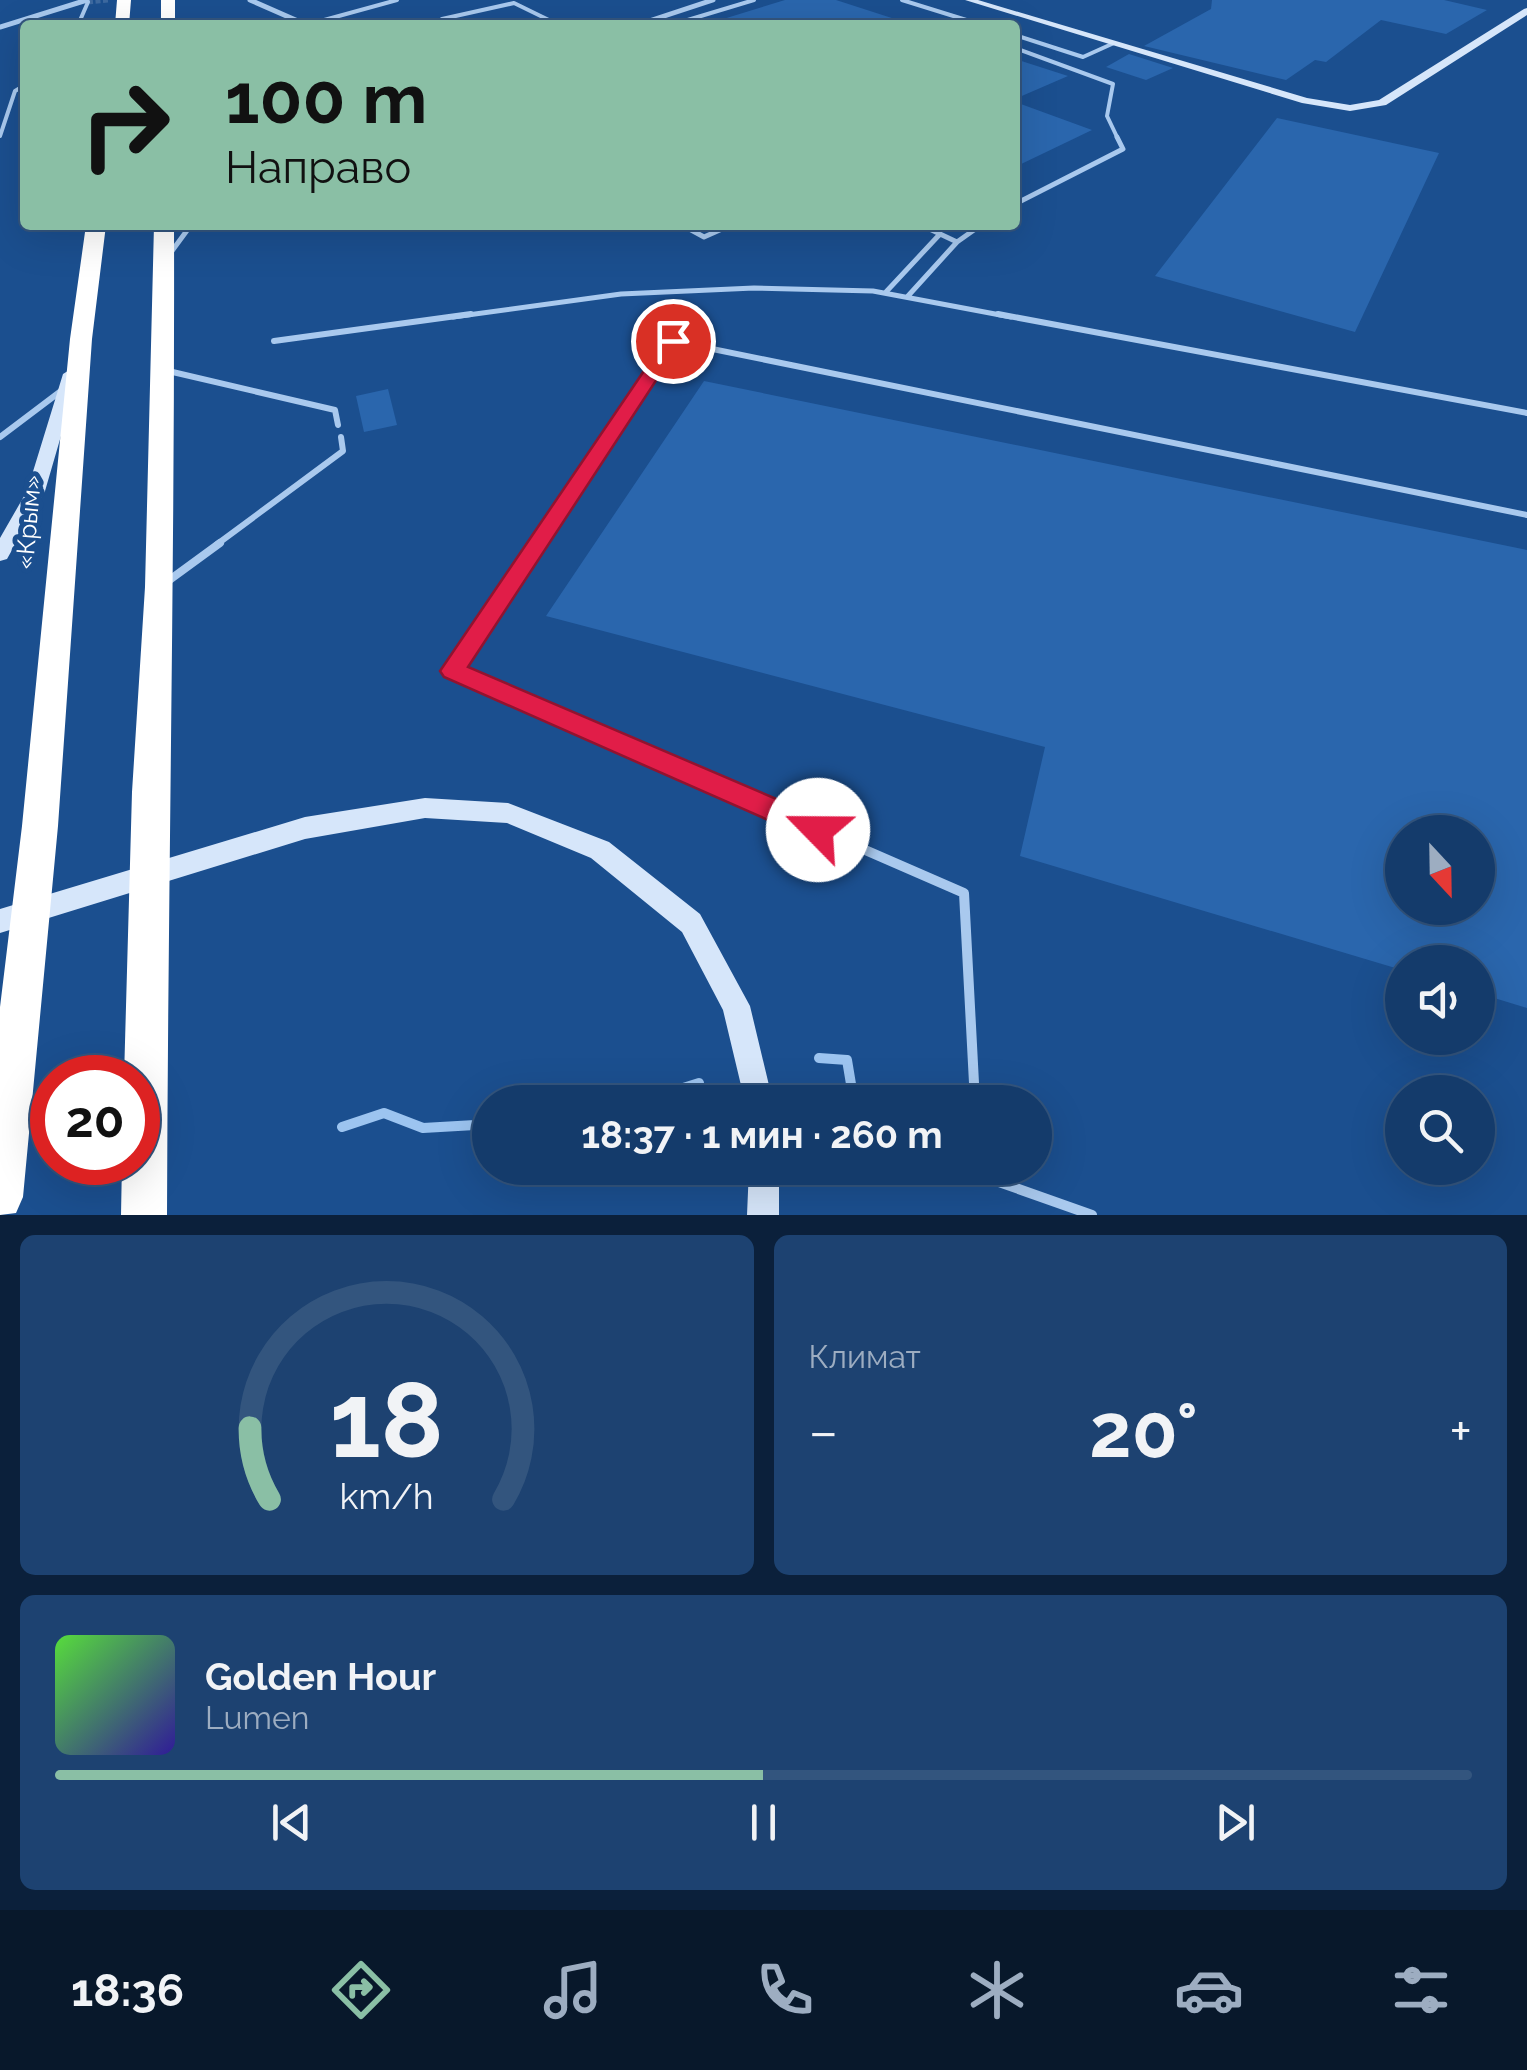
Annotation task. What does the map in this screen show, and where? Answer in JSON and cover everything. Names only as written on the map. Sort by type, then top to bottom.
[{"type":"highway","name":"«Крым»","points":[[0,1196],[40,826],[81,339],[95,230]]},
{"type":"highway","points":[[144,1215],[150,792],[160,586],[164,230]]},
{"type":"street","points":[[250,0],[296,20]]},
{"type":"street","points":[[652,20],[713,0]]},
{"type":"street","points":[[968,0],[1306,101],[1350,108],[1382,102],[1527,11]]},
{"type":"street","points":[[23,20],[87,1]]},
{"type":"street","points":[[0,553],[36,491],[81,339]]},
{"type":"street","points":[[0,921],[320,824],[425,808],[508,813],[600,850],[691,923],[736,1006],[755,1085]]},
{"type":"street","points":[[763,1215],[764,1185]]},
{"type":"lane","points":[[325,20],[397,0]]},
{"type":"lane","points":[[442,19],[527,0]]},
{"type":"lane","points":[[688,20],[754,0]]},
{"type":"lane","points":[[902,0],[964,20]]},
{"type":"lane","points":[[514,3],[548,20]]},
{"type":"lane","points":[[1020,37],[1083,56],[1114,44]]},
{"type":"lane","points":[[1020,50],[1113,84],[1107,116],[1123,149],[1020,201]]},
{"type":"lane","points":[[0,136],[20,88]]},
{"type":"lane","points":[[163,263],[187,230]]},
{"type":"lane","points":[[691,230],[704,237],[720,230]]},
{"type":"lane","points":[[932,230],[958,242]]},
{"type":"lane","points":[[908,296],[974,230]]},
{"type":"lane","points":[[885,293],[940,234]]},
{"type":"lane","points":[[274,341],[621,294],[754,288],[885,293],[1527,412]]},
{"type":"lane","points":[[974,1085],[964,893],[452,671],[673,341],[1527,515]]},
{"type":"lane","points":[[162,370],[336,410],[338,424]]},
{"type":"lane","points":[[0,437],[68,385]]},
{"type":"lane","points":[[160,586],[343,450],[341,438]]},
{"type":"lane","points":[[0,542],[0,553]]},
{"type":"lane","points":[[1007,1185],[1092,1215]]},
{"type":"building","points":[[785,0],[836,0],[898,20],[720,20]]},
{"type":"building","points":[[1212,0],[1444,0],[1487,10],[1446,34],[1381,20],[1326,62],[1315,60],[1286,80],[1144,46],[1211,9]]},
{"type":"building","points":[[1129,54],[1173,68],[1146,80],[1106,67]]},
{"type":"building","points":[[1020,61],[1068,76],[1020,97]]},
{"type":"building","points":[[1020,104],[1092,130],[1020,165]]},
{"type":"building","points":[[1277,118],[1439,153],[1355,332],[1155,276]]},
{"type":"building","points":[[704,381],[1527,550],[1527,1008],[1495,998],[1495,945],[1385,945],[1385,965],[1020,856],[1045,747],[546,616]]},
{"type":"building","points":[[388,389],[397,425],[364,432],[356,396]]},
{"type":"waterway","points":[[819,1058],[847,1060],[851,1085]]},
{"type":"waterway","points":[[693,1085],[699,1083]]},
{"type":"waterway","points":[[342,1127],[384,1113],[423,1128],[472,1125]]},
{"type":"tunnel","points":[[88,2],[109,0]]},
{"type":"route","points":[[673,341],[452,671],[818,830]]}]
